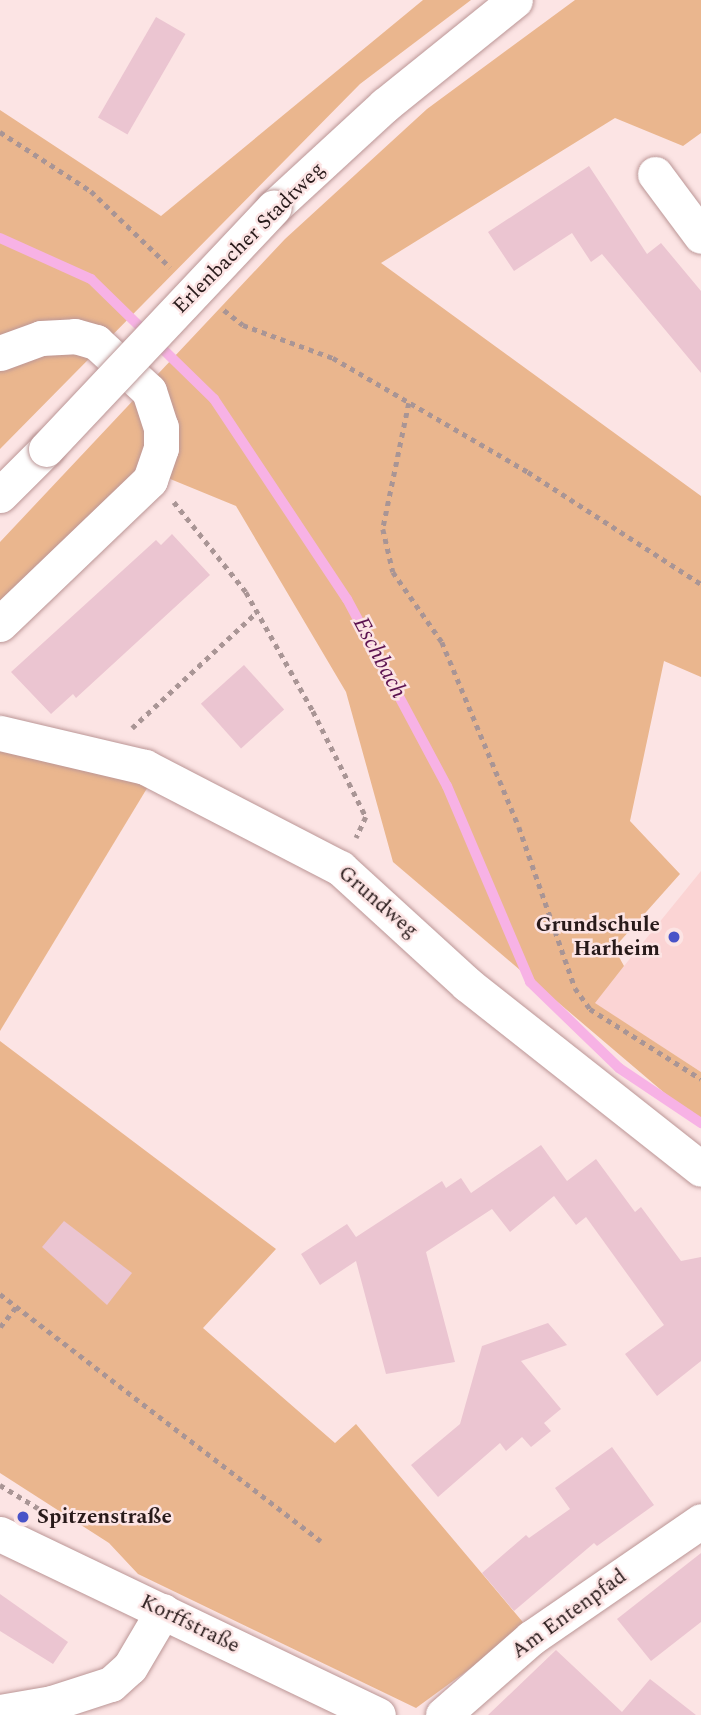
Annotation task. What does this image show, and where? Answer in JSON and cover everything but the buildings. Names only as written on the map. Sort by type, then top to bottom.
[{"type":"street","name":"Erlenbacher Stadtweg","points":[[0,495],[274,207],[385,106],[515,0]]},
{"type":"street","points":[[655,174],[701,236]]},
{"type":"street","points":[[0,353],[41,338],[75,335],[96,342],[113,354],[149,391],[156,405],[161,448],[150,481],[0,624]]},
{"type":"street","name":"Grundweg","points":[[0,733],[145,767],[340,868],[467,984],[701,1169]]},
{"type":"street","name":"Am Entenpfad","points":[[443,1715],[531,1637],[701,1521]]},
{"type":"street","name":"Korffstraße","points":[[0,1534],[378,1715]]},
{"type":"street","points":[[0,1712],[52,1703],[111,1684],[130,1667],[163,1611]]},
{"type":"path","points":[[0,132],[91,191],[178,273]]},
{"type":"path","points":[[221,308],[243,325],[333,358],[528,472],[701,584]]},
{"type":"path","points":[[409,402],[383,529],[393,572],[442,642],[519,827],[575,988],[590,1009],[701,1079]]},
{"type":"path","points":[[150,481],[177,505],[257,612],[366,817],[340,868]]},
{"type":"path","points":[[103,755],[257,612]]},
{"type":"path","points":[[0,1294],[321,1541]]},
{"type":"path","points":[[0,1327],[17,1306]]},
{"type":"shaded area","points":[[423,0],[471,0],[360,84],[0,449],[0,110],[161,216]]},
{"type":"shaded area","points":[[575,0],[701,0],[701,133],[683,146],[615,118],[381,263],[701,496],[701,677],[664,661],[630,821],[680,874],[614,948],[624,966],[595,1003],[701,1072],[701,1124],[393,862],[346,692],[236,506],[141,467],[0,607],[0,542],[285,239],[427,109]]},
{"type":"shaded area","points":[[0,749],[149,785],[0,1031]]},
{"type":"shaded area","name":"Grundschule Harheim","points":[[701,871],[701,1072],[594,1003]]},
{"type":"shaded area","points":[[0,1041],[276,1249],[203,1328],[335,1443],[356,1424],[527,1627],[416,1708],[138,1574],[109,1543],[0,1473]]},
{"type":"waterway","name":"Eschbach","points":[[0,238],[91,279],[214,399],[347,599],[447,786],[530,982],[619,1068],[701,1123]]},
{"type":"place","name":"Grundschule Harheim","points":[[674,937]]},
{"type":"place","name":"Spitzenstraße","points":[[23,1517]]}]
